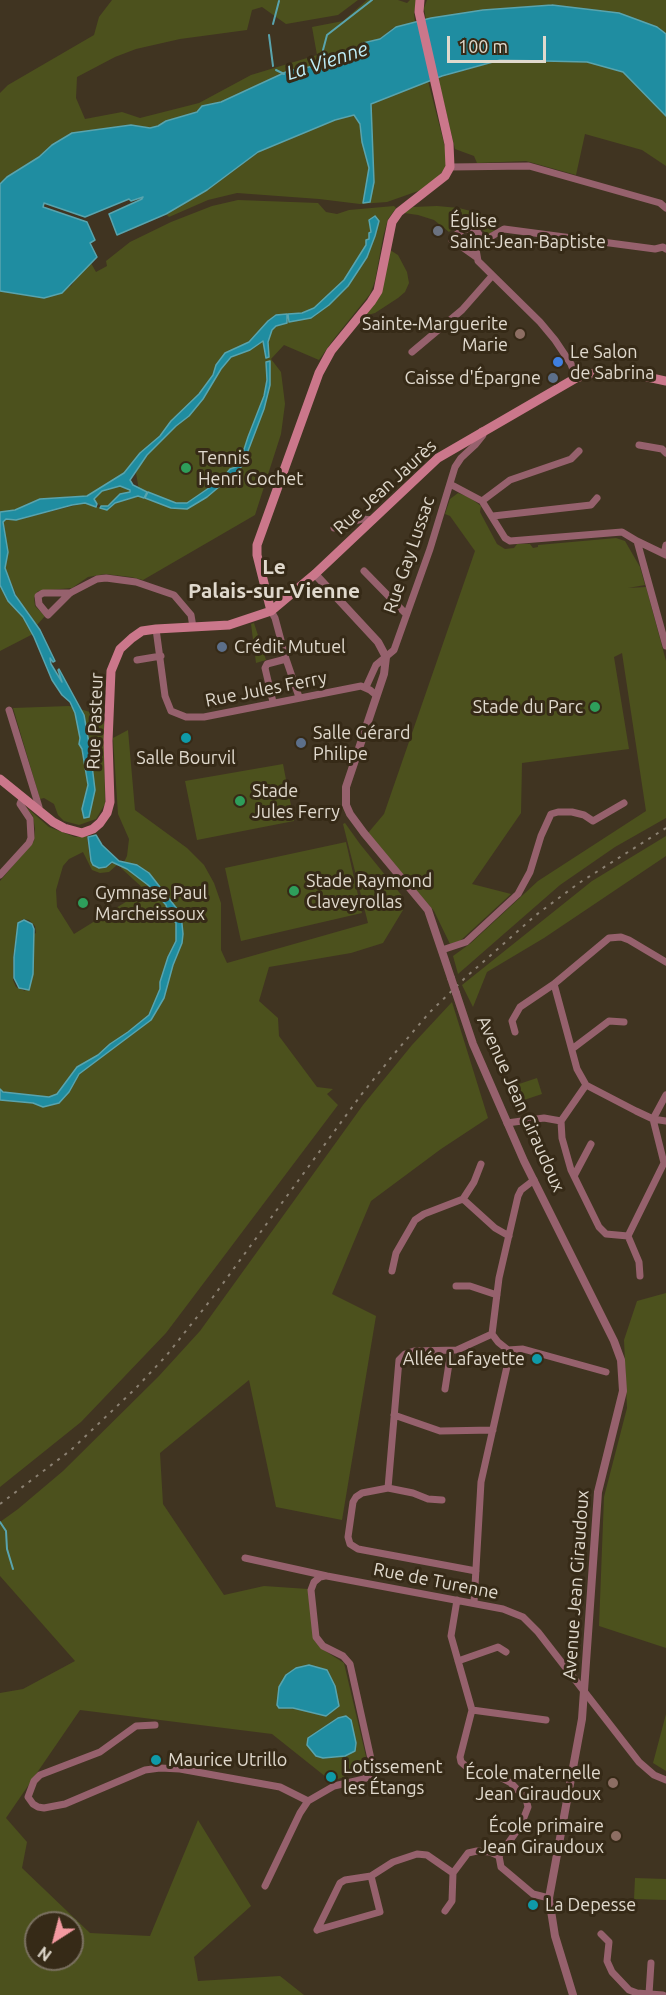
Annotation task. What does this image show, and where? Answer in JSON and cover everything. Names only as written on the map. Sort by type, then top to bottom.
[{"type":"main road","points":[[271,611],[257,555],[257,545],[319,373],[331,351],[378,291],[392,222],[399,212],[445,176],[450,166],[449,144],[420,18],[420,0]]},
{"type":"main road","name":"Rue Jean Jaurès","points":[[271,611],[315,574],[438,458],[482,431],[576,378],[598,372],[629,373],[666,381]]},
{"type":"main road","name":"Rue Pasteur","points":[[39,810],[64,828],[82,833],[93,829],[100,823],[110,802],[108,741],[111,670],[120,649],[132,638],[142,631],[156,629],[229,625],[271,611]]},
{"type":"main road","points":[[0,779],[39,810]]},
{"type":"street","points":[[450,166],[529,166],[660,204],[666,208]]},
{"type":"street","points":[[476,257],[476,249],[480,243],[504,229],[655,249],[665,247]]},
{"type":"street","points":[[484,241],[476,230],[464,230],[452,240],[476,257],[492,276],[540,322],[571,364],[576,378]]},
{"type":"street","points":[[412,352],[462,310],[492,276]]},
{"type":"street","name":"Rue Gay Lussac","points":[[442,950],[428,910],[350,814],[346,805],[346,787],[384,674],[386,657],[394,650],[430,549],[455,467],[461,458],[476,445],[483,435],[482,431]]},
{"type":"street","points":[[639,445],[662,449],[666,453]]},
{"type":"street","points":[[482,501],[510,480],[571,459],[579,451]]},
{"type":"street","points":[[450,484],[482,501],[505,538],[510,541],[622,532],[665,554],[666,545]]},
{"type":"street","points":[[493,516],[591,505],[597,498]]},
{"type":"street","points":[[333,528],[362,519],[373,520]]},
{"type":"street","points":[[638,541],[666,646]]},
{"type":"street","points":[[364,571],[406,614]]},
{"type":"street","points":[[315,574],[378,642],[386,657],[376,665],[366,687],[376,695]]},
{"type":"street","points":[[70,593],[43,593],[38,596],[39,604],[48,615],[70,593],[97,579],[136,582],[174,595],[191,615],[193,627]]},
{"type":"street","points":[[271,611],[299,697]]},
{"type":"street","name":"Rue Jules Ferry","points":[[156,629],[165,696],[171,711],[186,717],[204,717],[299,697],[366,687]]},
{"type":"street","points":[[137,660],[161,656]]},
{"type":"street","points":[[273,702],[265,668],[267,664],[286,659]]},
{"type":"street","points":[[9,710],[39,810]]},
{"type":"street","points":[[0,875],[32,838],[30,819],[20,804],[23,797]]},
{"type":"street","points":[[442,950],[466,942],[518,894],[530,872],[541,836],[551,814],[572,812],[584,815],[593,821],[624,803]]},
{"type":"street","points":[[515,1032],[512,1021],[520,1007],[554,984],[609,938],[621,937],[629,940],[666,962]]},
{"type":"street","name":"Avenue Jean Giraudoux","points":[[442,950],[473,1044],[507,1123],[614,1341],[621,1360],[623,1391],[598,1492],[585,1695],[549,1898],[555,1936],[573,1995]]},
{"type":"street","points":[[554,984],[577,1069],[586,1084],[653,1119],[666,1121]]},
{"type":"street","points":[[572,1049],[609,1021],[624,1022]]},
{"type":"street","points":[[586,1084],[561,1121],[562,1138],[574,1176],[600,1227],[606,1234],[628,1236]]},
{"type":"street","points":[[640,1276],[639,1262],[628,1236],[665,1163],[653,1119],[666,1095]]},
{"type":"street","points":[[507,1123],[544,1118],[561,1121]]},
{"type":"street","points":[[574,1176],[591,1144]]},
{"type":"street","points":[[392,1271],[396,1252],[415,1220],[424,1214],[463,1199],[474,1182],[481,1164]]},
{"type":"street","points":[[534,1180],[521,1190],[518,1196],[499,1278],[492,1334],[508,1350],[523,1349],[606,1372]]},
{"type":"street","points":[[463,1199],[495,1228],[509,1236]]},
{"type":"street","points":[[456,1286],[470,1286],[497,1294]]},
{"type":"street","points":[[388,1488],[399,1360],[405,1354],[414,1351],[451,1351],[492,1334]]},
{"type":"street","points":[[474,1603],[481,1482],[508,1362],[508,1350]]},
{"type":"street","points":[[445,1389],[451,1351]]},
{"type":"street","points":[[394,1415],[440,1431],[492,1430]]},
{"type":"street","points":[[442,1500],[428,1499],[413,1493],[388,1488],[362,1493],[352,1502],[348,1537],[351,1545],[358,1549],[476,1571]]},
{"type":"street","name":"Rue de Turenne","points":[[245,1558],[503,1609],[523,1617],[538,1632],[639,1762],[654,1775],[666,1780]]},
{"type":"street","points":[[265,1886],[308,1801],[334,1786],[364,1779],[370,1775],[373,1768],[350,1664],[343,1656],[323,1646],[316,1637],[311,1590],[314,1582],[320,1577],[327,1576]]},
{"type":"street","points":[[457,1600],[451,1636],[472,1710],[460,1757],[461,1762],[468,1768],[498,1776],[511,1783],[526,1799],[528,1807],[521,1826],[499,1856],[501,1867],[533,1894],[549,1898]]},
{"type":"street","points":[[458,1662],[498,1647],[506,1652]]},
{"type":"street","points":[[472,1710],[546,1720]]},
{"type":"street","points":[[155,1725],[136,1726],[100,1752],[40,1775],[30,1789],[28,1797],[33,1804],[44,1808],[65,1804],[145,1770],[160,1768],[180,1769],[280,1787],[308,1801]]},
{"type":"street","points":[[445,1911],[452,1901],[453,1873],[468,1854],[477,1851],[490,1852],[499,1856]]},
{"type":"street","points":[[371,1876],[380,1912],[317,1930],[340,1883],[345,1880],[371,1876],[393,1862],[417,1854],[427,1855],[453,1873]]},
{"type":"street","points":[[601,1934],[609,1942],[608,1961],[612,1972],[629,1990],[637,1993],[663,1995]]},
{"type":"street","points":[[649,1994],[651,1963]]},
{"type":"green space","points":[[112,0],[358,0],[338,15],[286,24],[262,7],[252,10],[247,30],[180,39],[136,49],[115,57],[77,77],[76,98],[85,119],[122,112],[140,118],[199,103],[251,75],[317,55],[312,27],[343,21],[367,0],[398,0],[407,3],[410,0],[417,0],[414,13],[415,23],[393,28],[380,39],[363,43],[349,54],[325,64],[288,71],[221,102],[202,106],[197,112],[166,121],[158,126],[150,128],[131,125],[72,133],[0,184],[0,93],[8,85],[94,35],[99,17]]},
{"type":"green space","points":[[427,0],[666,0],[666,34],[657,27],[582,9],[552,5],[483,10],[426,20],[424,8]]},
{"type":"green space","points":[[500,60],[587,62],[623,72],[666,116],[666,166],[642,150],[585,134],[576,175],[526,161],[477,163],[474,156],[455,149],[438,78]]},
{"type":"green space","points":[[428,81],[446,151],[446,167],[438,177],[421,190],[387,202],[360,204],[237,193],[208,200],[169,217],[166,214],[207,190],[258,152],[335,120],[354,115],[370,104]]},
{"type":"green space","points":[[238,200],[318,203],[326,212],[337,214],[349,210],[394,206],[396,208],[388,219],[383,237],[375,281],[370,294],[319,360],[284,345],[271,359],[281,372],[285,404],[281,434],[255,515],[143,580],[105,574],[88,577],[72,588],[38,591],[34,598],[35,606],[45,616],[37,625],[20,604],[5,568],[8,552],[3,522],[6,519],[16,520],[85,503],[107,510],[115,503],[140,496],[136,473],[140,455],[128,470],[130,493],[120,494],[108,506],[101,506],[87,497],[78,496],[40,499],[16,510],[0,512],[0,291],[44,298],[71,286],[82,270],[91,263],[96,272],[107,266],[106,261],[130,242],[171,222],[212,206]]},
{"type":"green space","points":[[413,207],[459,208],[482,214],[493,219],[496,229],[488,235],[476,224],[464,223],[449,232],[434,220],[404,213]]},
{"type":"green space","points":[[390,250],[398,255],[407,272],[409,283],[405,292],[398,298],[375,313],[364,316]]},
{"type":"green space","points":[[458,493],[469,497],[481,506],[480,512],[497,544],[505,549],[514,548],[517,544],[530,544],[533,548],[538,545],[616,538],[625,541],[640,567],[645,585],[628,588],[646,587],[666,661],[666,818],[615,847],[560,885],[458,974],[453,956],[471,943],[538,881],[646,811],[622,653],[614,657],[629,749],[522,763],[521,813],[472,884],[511,894],[460,941],[450,944],[434,911],[368,833],[384,814],[475,551],[450,516],[445,514],[450,499]]},
{"type":"green space","points":[[0,585],[8,601],[23,617],[33,634],[0,651]]},
{"type":"green space","points":[[254,623],[266,660],[256,663],[251,624]]},
{"type":"green space","points":[[69,706],[104,716],[105,804],[96,819],[79,825],[64,821],[58,815],[54,804],[44,798],[40,799],[13,708]]},
{"type":"green space","points":[[128,730],[135,810],[187,848],[204,865],[214,883],[221,903],[221,950],[227,963],[368,923],[343,824],[345,823],[403,897],[403,910],[383,943],[351,953],[269,967],[259,1001],[278,1018],[279,1036],[317,1087],[333,1089],[327,1094],[338,1105],[166,1333],[81,1422],[0,1487],[0,881],[34,841],[33,816],[25,806],[49,827],[75,837],[87,836],[90,861],[95,867],[105,868],[113,863],[117,865],[109,872],[100,873],[92,870],[83,852],[69,859],[63,866],[56,890],[57,907],[74,934],[145,890],[121,868],[127,856],[129,839],[118,814],[113,738]],"holes":[[[23,919],[29,920],[35,926],[36,933],[25,991],[16,987],[13,980],[13,957],[18,923]]]},
{"type":"green space","name":"Stade Jules Ferry","points":[[283,764],[294,821],[197,840],[185,781]]},
{"type":"green space","points":[[666,836],[666,856],[544,938],[487,972],[473,1007],[462,985],[592,881]]},
{"type":"green space","name":"Stade Raymond Claveyrollas","points":[[346,842],[362,913],[241,941],[225,868]]},
{"type":"green space","points":[[452,1002],[488,1118],[441,1149],[371,1201],[332,1294],[376,1316],[342,1520],[276,1507],[249,1380],[160,1453],[163,1504],[224,1595],[264,1586],[308,1589],[314,1640],[322,1649],[344,1663],[367,1761],[361,1772],[331,1781],[272,1734],[80,1710],[6,1818],[27,1842],[22,1868],[67,1911],[24,1911],[24,1971],[84,1971],[84,1927],[90,1933],[150,1936],[198,1820],[251,1906],[194,1957],[198,1981],[280,1976],[304,1995],[0,1995],[0,1693],[23,1689],[75,1661],[0,1576],[0,1522],[63,1471],[158,1377],[200,1331],[363,1105],[412,1045]]},
{"type":"green space","points":[[537,1078],[542,1094],[512,1104],[507,1088]]},
{"type":"green space","points":[[666,1293],[666,1648],[599,1626],[604,1497],[627,1408],[624,1340],[637,1301]]},
{"type":"green space","points":[[666,1714],[666,1771],[653,1763]]},
{"type":"green space","points":[[635,1878],[666,1879],[666,1900],[634,1899]]},
{"type":"water","points":[[552,5],[619,13],[657,27],[666,34],[666,116],[623,72],[587,62],[500,60],[442,76],[371,104],[374,182],[370,202],[363,203],[369,168],[360,124],[354,115],[335,120],[258,152],[207,190],[166,214],[117,235],[109,214],[143,197],[131,201],[129,199],[85,217],[44,203],[43,207],[87,222],[95,240],[90,243],[97,257],[62,293],[44,298],[0,291],[0,184],[72,133],[131,125],[150,128],[158,126],[166,121],[197,112],[202,106],[221,102],[288,71],[325,64],[349,54],[363,43],[380,39],[396,27],[431,18],[483,10]]},
{"type":"water","points":[[375,216],[379,221],[367,257],[348,286],[329,305],[311,318],[289,322],[288,314],[302,313],[314,308],[344,280],[366,245],[366,240],[369,239],[371,232],[369,220]]},
{"type":"water","points":[[287,314],[287,323],[276,326],[272,330],[268,342],[269,357],[266,358],[263,341],[250,350],[231,357],[189,416],[147,455],[130,480],[133,485],[147,492],[144,498],[138,496],[115,503],[107,510],[100,508],[108,506],[120,494],[130,492],[120,486],[102,491],[94,499],[96,507],[85,503],[72,505],[16,520],[6,519],[3,522],[8,552],[5,568],[15,595],[40,630],[55,661],[53,662],[50,658],[51,664],[62,682],[59,669],[84,715],[95,790],[89,817],[84,818],[82,809],[88,785],[75,713],[70,702],[52,680],[23,617],[8,601],[0,585],[0,512],[15,510],[40,499],[87,496],[124,473],[140,453],[160,436],[171,421],[199,394],[225,353],[249,342],[276,315]]},
{"type":"water","points":[[270,361],[270,385],[264,409],[239,470],[207,497],[187,509],[171,508],[145,498],[148,492],[176,503],[187,503],[222,479],[230,469],[236,467],[240,462],[264,396],[267,380],[266,362]]},
{"type":"water","points":[[96,835],[102,845],[119,861],[137,865],[149,873],[181,914],[182,943],[164,998],[151,1020],[79,1074],[69,1092],[59,1103],[43,1107],[33,1103],[0,1100],[0,1089],[3,1092],[49,1097],[57,1094],[77,1067],[98,1055],[149,1015],[160,989],[168,957],[176,941],[176,923],[169,916],[166,905],[148,885],[127,869],[112,862],[106,867],[99,868],[93,865],[88,837]]},
{"type":"water","points":[[24,920],[32,924],[34,929],[33,974],[29,990],[19,988],[14,978],[18,923]]},
{"type":"water","points":[[309,1665],[327,1670],[335,1686],[339,1706],[326,1716],[293,1708],[279,1708],[277,1705],[279,1687],[286,1675],[296,1668]]},
{"type":"water","points":[[346,1716],[351,1720],[356,1743],[355,1751],[345,1756],[323,1758],[316,1756],[307,1745],[308,1738],[338,1718]]},
{"type":"waterway","name":"La Vienne","points":[[328,63],[323,50],[327,35],[372,0]]},
{"type":"waterway","points":[[273,24],[279,1]]},
{"type":"waterway","points":[[269,35],[273,66]]},
{"type":"waterway","name":"La Vienne","points":[[276,70],[284,74]]},
{"type":"waterway","points":[[0,1522],[6,1531],[7,1549],[13,1569]]},
{"type":"railway","points":[[0,1504],[71,1450],[166,1356],[213,1297],[361,1095],[429,1013],[536,915],[579,883],[666,828]]},
{"type":"place","name":"Église Saint-Jean-Baptiste","points":[[438,231]]},
{"type":"place","name":"Sainte-Marguerite Marie","points":[[520,334]]},
{"type":"place","name":"Le Salon de Sabrina","points":[[558,362]]},
{"type":"place","name":"Caisse d'Épargne","points":[[553,378]]},
{"type":"place","name":"Tennis Henri Cochet","points":[[186,468]]},
{"type":"place","name":"Crédit Mutuel","points":[[222,647]]},
{"type":"place","name":"Stade du Parc","points":[[595,707]]},
{"type":"place","name":"Salle Bourvil","points":[[186,738]]},
{"type":"place","name":"Salle Gérard Philipe","points":[[301,743]]},
{"type":"place","name":"Stade Jules Ferry","points":[[240,801]]},
{"type":"place","name":"Stade Raymond Claveyrollas","points":[[294,891]]},
{"type":"place","name":"Gymnase Paul Marcheissoux","points":[[83,903]]},
{"type":"place","name":"Allée Lafayette","points":[[537,1359]]},
{"type":"place","name":"Maurice Utrillo","points":[[156,1760]]},
{"type":"place","name":"Lotissement les Étangs","points":[[331,1777]]},
{"type":"place","name":"École maternelle Jean Giraudoux","points":[[613,1783]]},
{"type":"place","name":"École primaire Jean Giraudoux","points":[[616,1836]]},
{"type":"place","name":"La Depesse","points":[[533,1905]]},
{"type":"district","name":"Le Palais-sur-Vienne","points":[[274,579]]}]
